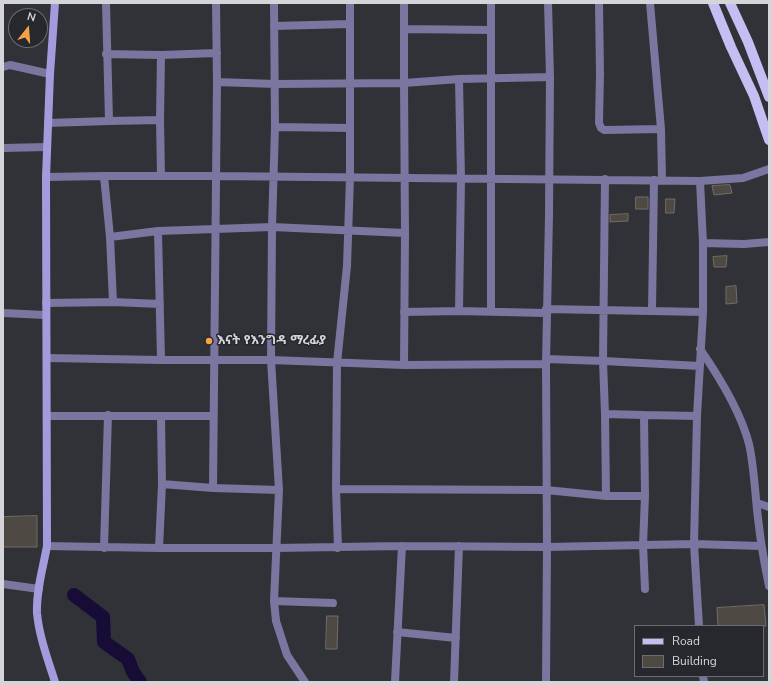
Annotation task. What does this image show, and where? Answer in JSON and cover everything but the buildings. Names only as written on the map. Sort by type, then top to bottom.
[{"type":"main road","points":[[713,3],[731,47],[754,96],[769,140]]},
{"type":"main road","points":[[730,3],[748,42],[769,97]]},
{"type":"street","points":[[55,3],[50,74],[46,177],[47,546],[39,589],[37,613],[40,631],[55,682]]},
{"type":"street","points":[[106,3],[106,54],[109,120]]},
{"type":"street","points":[[213,488],[217,82],[216,3]]},
{"type":"street","points":[[274,3],[275,127],[272,227],[271,360],[279,490],[274,601],[276,621],[287,655],[305,682]]},
{"type":"street","points":[[338,548],[336,489],[336,363],[347,266],[350,178],[350,3]]},
{"type":"street","points":[[404,3],[404,365]]},
{"type":"street","points":[[491,3],[491,311]]},
{"type":"street","points":[[546,682],[546,311],[550,179],[548,3]]},
{"type":"street","points":[[599,3],[599,123],[601,128],[604,130],[661,129]]},
{"type":"street","points":[[650,3],[661,129],[652,310]]},
{"type":"street","points":[[274,26],[350,24]]},
{"type":"street","points":[[404,29],[491,30]]},
{"type":"street","points":[[106,54],[161,55],[217,53]]},
{"type":"street","points":[[161,55],[161,176]]},
{"type":"street","points":[[3,67],[10,65],[50,74]]},
{"type":"street","points":[[217,82],[351,84],[404,83],[459,79],[550,78]]},
{"type":"street","points":[[459,79],[461,179],[459,311]]},
{"type":"street","points":[[48,123],[109,120],[160,120]]},
{"type":"street","points":[[275,127],[350,128]]},
{"type":"street","points":[[3,148],[47,147]]},
{"type":"street","points":[[46,177],[215,176],[700,181],[743,178],[769,169]]},
{"type":"street","points":[[104,176],[110,237],[113,302]]},
{"type":"street","points":[[605,179],[603,360],[606,496]]},
{"type":"street","points":[[699,625],[694,544],[697,416],[702,312],[703,243],[700,181]]},
{"type":"street","points":[[110,237],[158,231],[272,227],[348,232],[405,233]]},
{"type":"street","points":[[158,231],[161,360]]},
{"type":"street","points":[[703,243],[744,244],[769,242]]},
{"type":"street","points":[[46,303],[113,302],[160,304]]},
{"type":"street","points":[[404,312],[604,310],[702,312]]},
{"type":"street","points":[[3,313],[46,315]]},
{"type":"street","points":[[700,349],[720,380],[739,418],[748,443],[757,503],[761,546],[769,586]]},
{"type":"street","points":[[47,358],[271,360],[404,365],[603,360],[700,366]]},
{"type":"street","points":[[605,414],[697,416]]},
{"type":"street","points":[[104,548],[108,415]]},
{"type":"street","points":[[644,415],[643,545],[645,589]]},
{"type":"street","points":[[47,416],[213,416]]},
{"type":"street","points":[[160,548],[162,484],[161,416]]},
{"type":"street","points":[[162,484],[213,488],[279,490]]},
{"type":"street","points":[[336,489],[546,490],[606,496],[644,496]]},
{"type":"street","points":[[757,503],[769,507]]},
{"type":"street","points":[[47,546],[104,548],[338,548],[402,546],[547,547],[694,544],[761,546]]},
{"type":"street","points":[[395,682],[402,546]]},
{"type":"street","points":[[454,682],[459,546]]},
{"type":"street","points":[[3,584],[39,589]]},
{"type":"street","points":[[274,601],[332,603]]},
{"type":"street","points":[[397,632],[456,638]]},
{"type":"waterway","points":[[74,595],[103,617],[104,642],[128,659],[133,672],[140,682]]},
{"type":"place","name":"እናት የእንግዳ ማረፊያ","points":[[209,341]]}]
